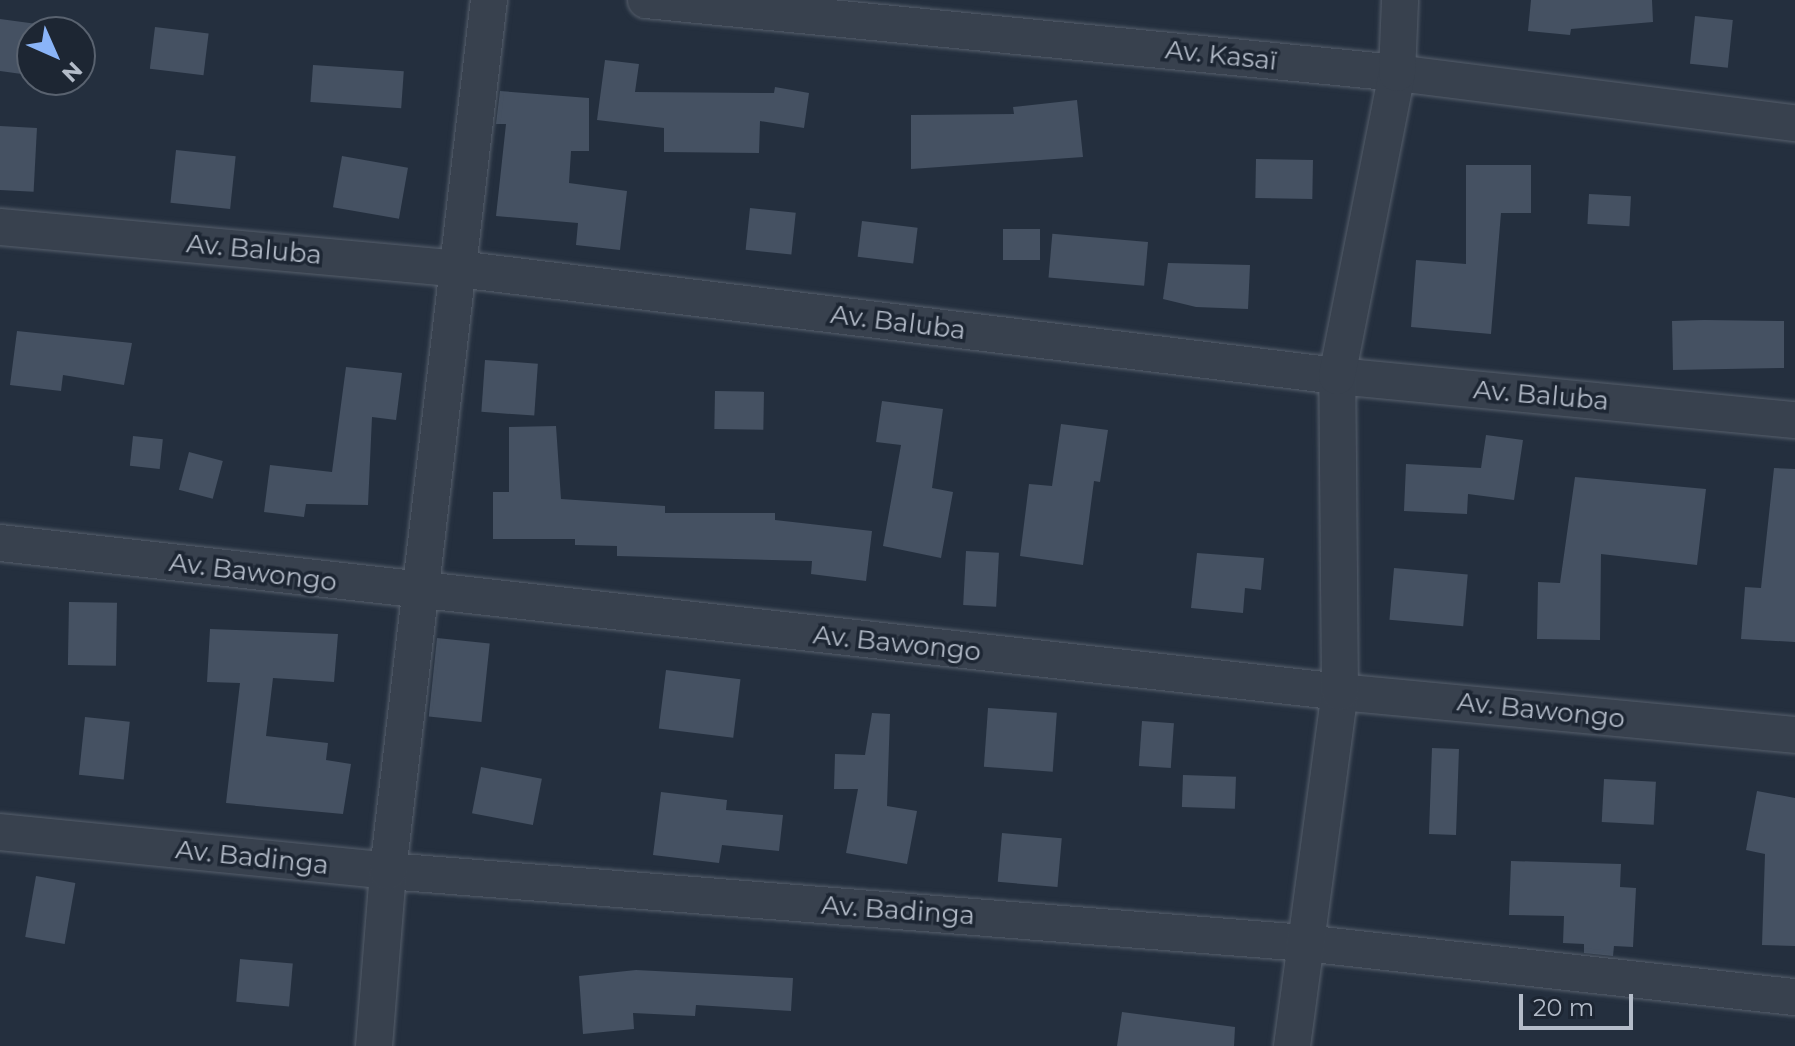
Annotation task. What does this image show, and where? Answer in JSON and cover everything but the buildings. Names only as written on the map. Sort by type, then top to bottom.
[{"type":"street","points":[[374,1046],[388,871],[489,0]]},
{"type":"street","name":"Av. Kasaï","points":[[646,0],[1397,73],[1795,123]]},
{"type":"street","points":[[1292,1046],[1340,692],[1337,376],[1397,73],[1400,0]]},
{"type":"street","name":"Av. Baluba","points":[[0,227],[458,269],[1337,376],[1795,420]]},
{"type":"street","name":"Av. Bawongo","points":[[0,543],[422,593],[1340,692],[1795,735]]},
{"type":"street","name":"Av. Badinga","points":[[0,832],[388,871],[1304,943],[1795,997]]}]
